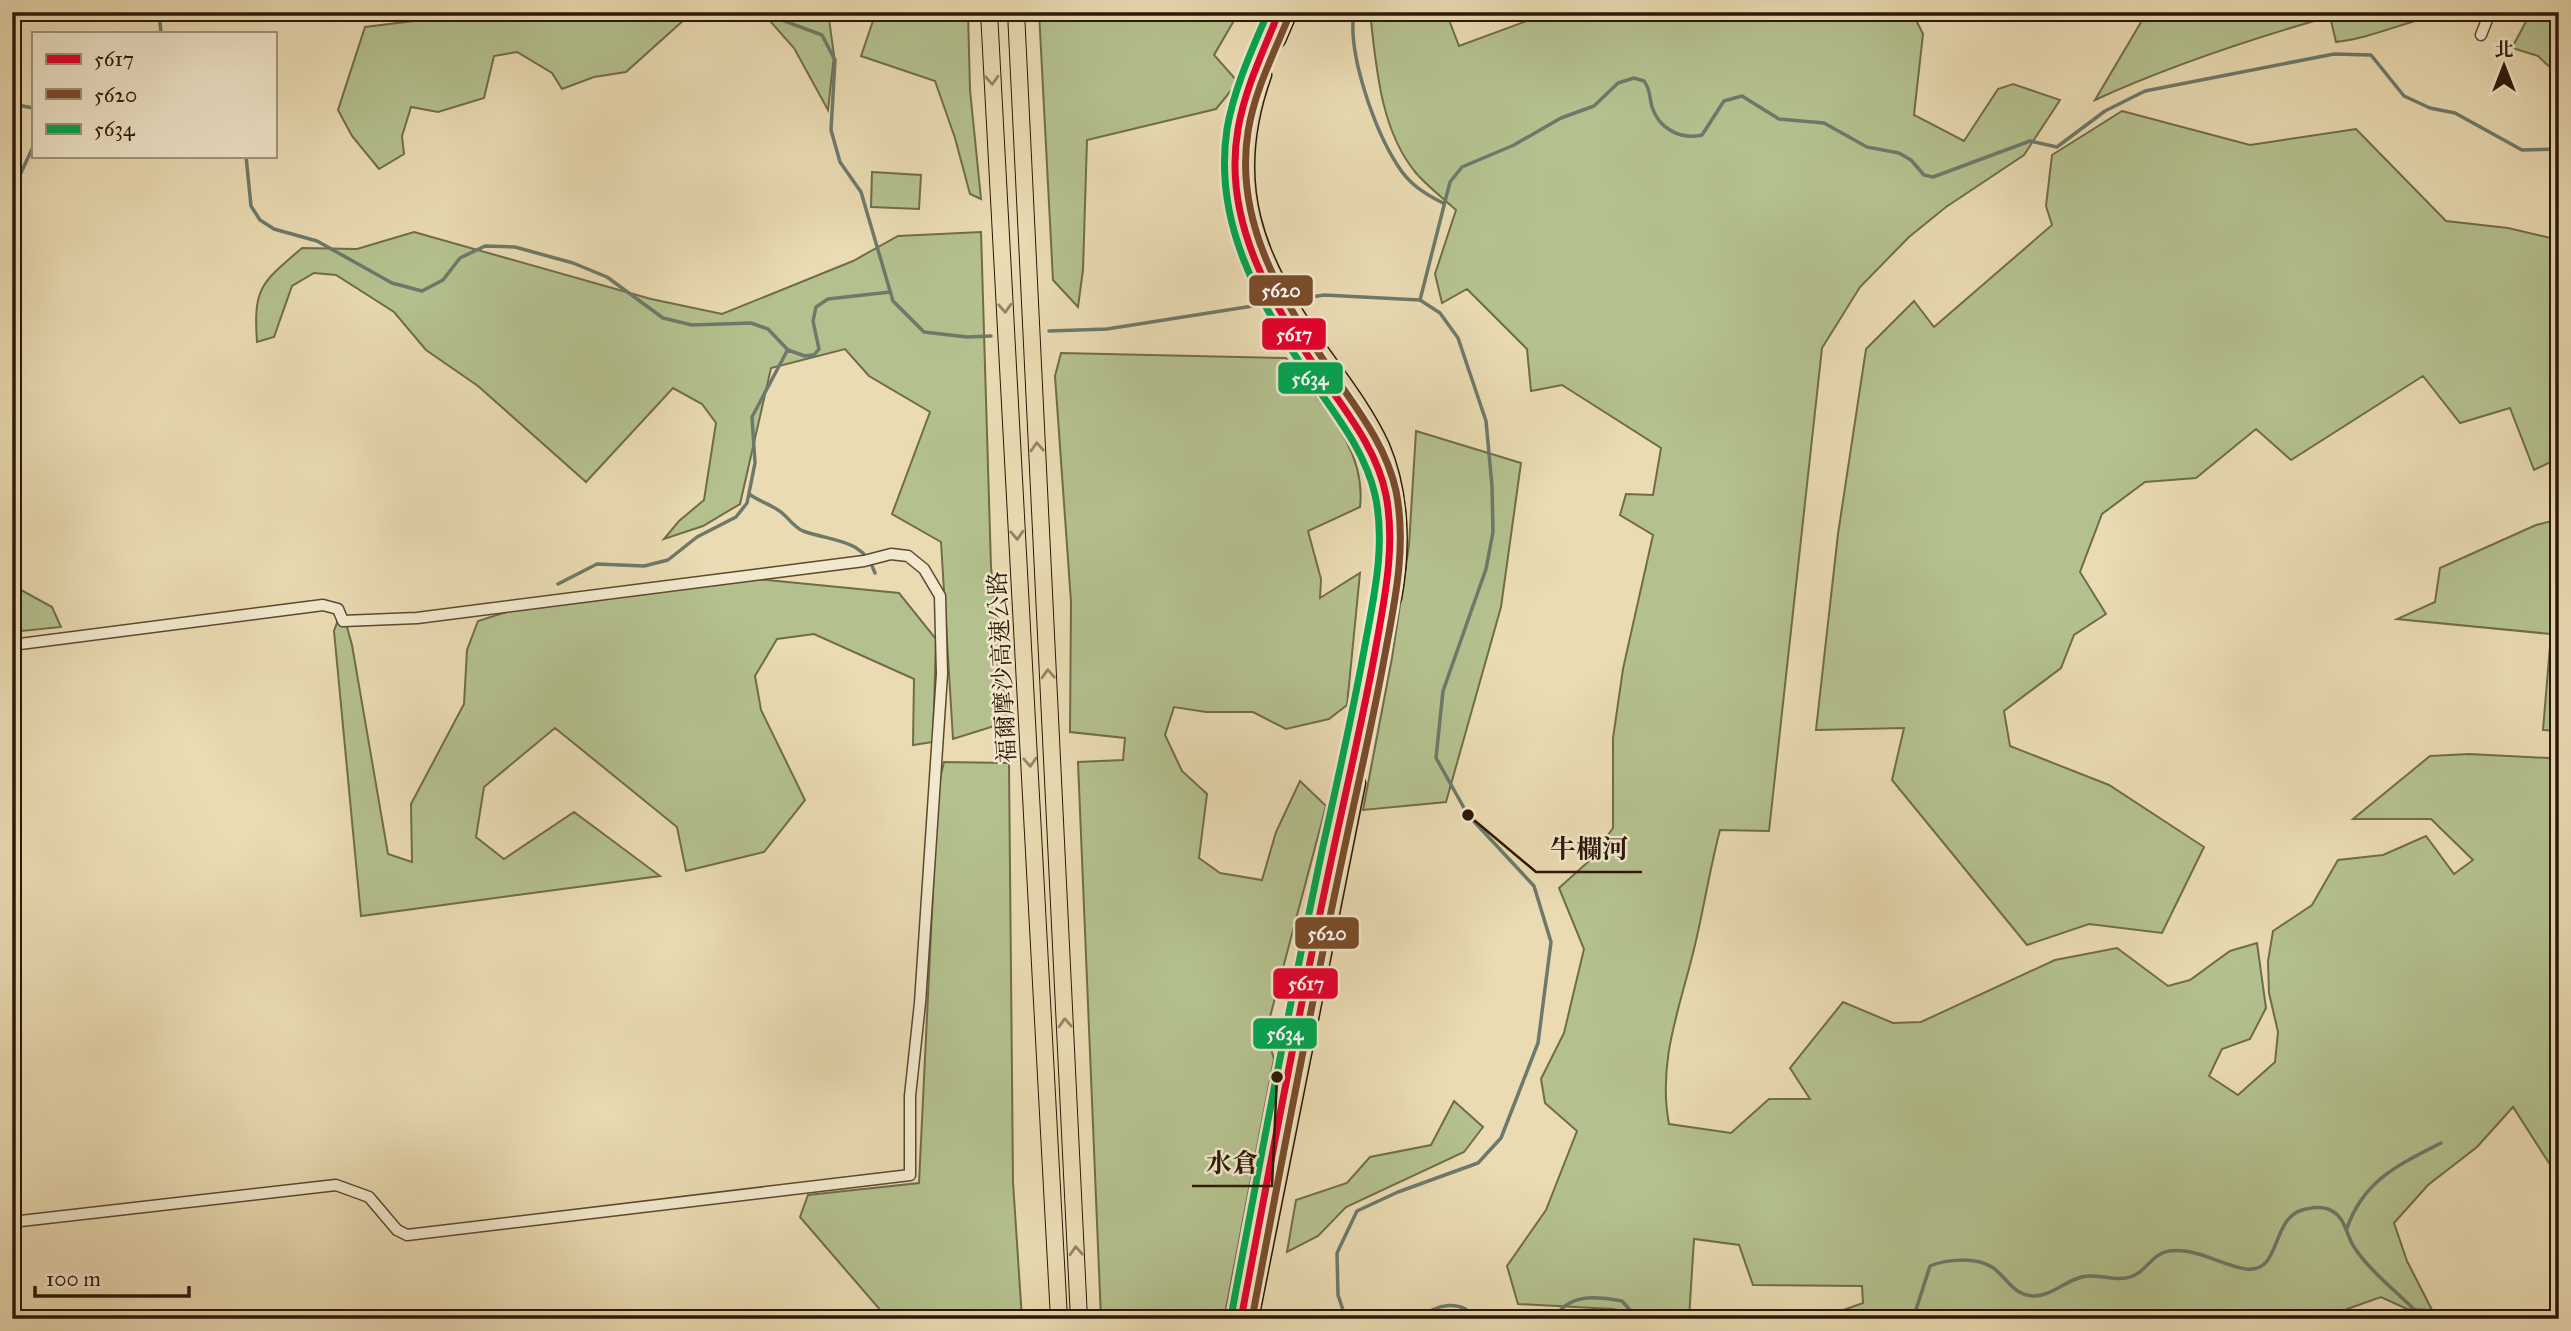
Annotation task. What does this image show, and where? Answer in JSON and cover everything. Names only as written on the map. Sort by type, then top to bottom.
[{"type":"highway","name":"福爾摩沙高速公路","points":[[989,12],[1059,1319]]},
{"type":"highway","name":"福爾摩沙高速公路","points":[[1016,12],[1079,1319]]},
{"type":"main road","points":[[1241,1319],[1342,834],[1387,585],[1393,513],[1367,443],[1294,323],[1241,226],[1234,180],[1237,133],[1246,98],[1279,12]]},
{"type":"main road","points":[[1260,263],[1251,218],[1248,149],[1251,116],[1290,12]]},
{"type":"main road","points":[[1251,1319],[1311,981]]},
{"type":"street","points":[[2481,35],[2490,12]]},
{"type":"street","points":[[12,645],[323,605],[338,609],[343,621],[417,618],[864,561],[891,554],[908,556],[924,569],[940,596],[942,674],[920,1003],[910,1096],[910,1175],[407,1235],[397,1230],[369,1197],[336,1185],[12,1222]]},
{"type":"green space","points":[[446,12],[743,12],[685,19],[626,72],[594,77],[562,89],[552,73],[517,52],[494,56],[484,98],[438,112],[411,107],[402,136],[404,154],[379,169],[352,136],[338,110],[365,27],[438,18]]},
{"type":"green space","points":[[762,12],[828,12],[834,55],[828,110],[794,48]]},
{"type":"green space","points":[[876,12],[968,12],[970,90],[981,199],[970,194],[955,138],[935,81],[861,56]]},
{"type":"green space","points":[[1039,12],[1239,12],[1214,55],[1238,82],[1216,109],[1087,140],[1083,270],[1078,307],[1053,280]]},
{"type":"green space","points":[[1370,12],[1446,12],[1459,46],[1551,12],[1912,12],[1923,34],[1914,115],[1964,141],[1998,89],[2013,84],[2060,100],[2024,155],[1946,207],[1909,237],[1860,287],[1822,348],[1769,831],[1720,830],[1668,1055],[1666,1100],[1669,1124],[1731,1133],[1769,1099],[1810,1099],[1790,1068],[1843,1002],[1893,1023],[1921,1022],[2055,960],[2117,948],[2168,986],[2190,980],[2230,951],[2257,943],[2266,1008],[2250,1039],[2222,1049],[2209,1076],[2238,1095],[2275,1062],[2278,1032],[2269,993],[2268,961],[2273,931],[2312,905],[2338,860],[2383,855],[2426,836],[2454,874],[2473,860],[2431,819],[2353,819],[2430,756],[2469,754],[2549,758],[2559,775],[2559,1157],[2549,1163],[2513,1107],[2477,1147],[2428,1185],[2394,1223],[2407,1261],[2432,1310],[2407,1309],[2381,1297],[2330,1315],[2327,1319],[1818,1319],[1863,1303],[1862,1286],[1753,1285],[1739,1245],[1694,1239],[1689,1319],[1654,1319],[1613,1309],[1518,1304],[1507,1266],[1546,1210],[1577,1131],[1545,1103],[1541,1079],[1564,1033],[1584,949],[1559,888],[1589,861],[1613,828],[1613,738],[1623,669],[1653,535],[1620,515],[1626,494],[1653,495],[1661,448],[1562,385],[1531,391],[1527,349],[1467,289],[1442,303],[1435,274],[1456,210],[1416,173],[1394,137],[1382,96]]},
{"type":"green space","points":[[2147,12],[2285,12],[2314,21],[2203,56],[2095,100]]},
{"type":"green space","points":[[2329,12],[2436,12],[2437,15],[2336,42]]},
{"type":"green space","points":[[2531,12],[2556,12],[2559,16],[2559,76],[2538,56],[2512,48]]},
{"type":"green space","points":[[2122,111],[2250,145],[2356,129],[2446,221],[2508,228],[2559,240],[2559,458],[2534,470],[2510,408],[2460,423],[2423,376],[2291,460],[2256,429],[2196,478],[2145,482],[2102,514],[2080,572],[2106,614],[2074,635],[2061,668],[2004,711],[2010,746],[2109,785],[2204,847],[2162,933],[2089,924],[2027,945],[1892,780],[1904,728],[1816,730],[1838,534],[1866,349],[1914,301],[1934,327],[2052,225],[2046,206],[2052,155]]},
{"type":"green space","points":[[872,172],[921,175],[919,209],[871,207]]},
{"type":"green space","points":[[414,232],[651,299],[722,314],[853,261],[898,236],[981,232],[991,567],[1007,722],[953,739],[941,542],[892,514],[930,412],[869,376],[845,349],[771,368],[740,504],[703,526],[664,539],[679,521],[704,500],[716,423],[702,404],[673,388],[586,482],[478,386],[426,350],[394,312],[336,275],[314,273],[292,286],[274,337],[257,342],[257,309],[263,287],[269,278],[302,248],[357,249]]},
{"type":"green space","points":[[1061,353],[1286,358],[1338,426],[1356,465],[1360,485],[1360,507],[1308,531],[1321,579],[1320,598],[1360,573],[1347,705],[1329,719],[1286,729],[1253,712],[1206,712],[1174,707],[1165,735],[1182,771],[1207,794],[1199,858],[1220,873],[1262,880],[1276,832],[1300,781],[1326,806],[1266,1032],[1274,1059],[1224,1319],[1101,1319],[1078,762],[1123,760],[1125,738],[1070,732],[1071,602],[1055,376]]},
{"type":"green space","points":[[1416,431],[1521,463],[1501,607],[1446,802],[1363,810],[1392,658],[1409,545]]},
{"type":"green space","points":[[2559,519],[2559,731],[2543,730],[2551,634],[2397,619],[2435,602],[2440,568],[2536,525]]},
{"type":"green space","points":[[747,578],[899,593],[936,639],[933,742],[913,745],[914,679],[814,634],[777,639],[755,676],[761,710],[805,800],[764,852],[686,871],[677,827],[555,728],[484,787],[476,837],[504,859],[574,812],[660,876],[361,916],[334,631],[342,609],[352,645],[388,854],[412,862],[411,804],[464,704],[467,650],[478,621],[541,601]]},
{"type":"green space","points":[[12,585],[52,607],[61,627],[12,632]]},
{"type":"green space","points":[[944,762],[1009,763],[1013,1182],[1022,1319],[888,1319],[800,1217],[808,1195],[919,1183],[938,787]]},
{"type":"green space","points":[[1454,1101],[1483,1127],[1464,1152],[1346,1207],[1318,1236],[1287,1252],[1296,1200],[1347,1183],[1370,1157],[1431,1145]]},
{"type":"waterway","points":[[159,12],[161,32]]},
{"type":"waterway","points":[[760,12],[822,35],[835,60],[831,130],[840,162],[861,192],[893,301],[924,332],[967,337],[991,336]]},
{"type":"waterway","points":[[1354,12],[1353,29],[1359,70],[1380,133],[1407,178],[1443,203]]},
{"type":"waterway","points":[[1420,300],[1450,182],[1462,167],[1514,145],[1561,118],[1594,106],[1618,83],[1634,78],[1646,84],[1655,115],[1665,127],[1679,134],[1702,135],[1724,101],[1742,96],[1779,119],[1824,123],[1867,147],[1899,153],[1911,160],[1924,175],[1933,177],[2030,141],[2057,147],[2105,111],[2145,91],[2334,54],[2371,55],[2404,96],[2430,108],[2455,113],[2522,150],[2559,149]]},
{"type":"waterway","points":[[12,104],[32,108]]},
{"type":"waterway","points":[[12,192],[32,149]]},
{"type":"waterway","points":[[246,158],[251,206],[260,220],[274,229],[317,241],[392,283],[422,291],[443,280],[460,258],[485,246],[515,247],[573,263],[607,277],[663,318],[692,325],[751,323],[768,329],[788,350],[805,356],[814,355],[819,349],[813,321],[816,307],[828,299],[890,292]]},
{"type":"waterway","points":[[1293,300],[1324,295],[1420,300],[1440,313],[1458,338],[1486,421],[1493,532],[1486,569],[1443,691],[1436,758],[1468,815],[1534,886],[1551,942],[1538,1043],[1501,1138],[1478,1163],[1398,1192],[1357,1211],[1337,1253],[1338,1295],[1346,1319]]},
{"type":"waterway","points":[[1049,331],[1107,329],[1272,303]]},
{"type":"waterway","points":[[558,584],[597,564],[644,566],[668,560],[697,537],[736,517],[747,503],[755,463],[752,417],[787,351]]},
{"type":"waterway","points":[[749,494],[778,510],[803,531],[855,547],[870,562],[875,573]]},
{"type":"waterway","points":[[2347,1228],[2363,1198],[2384,1176],[2441,1143]]},
{"type":"waterway","points":[[1913,1319],[1930,1266],[1937,1264],[1961,1260],[1985,1264],[1997,1271],[2015,1289],[2034,1296],[2048,1293],[2081,1277],[2129,1277],[2169,1251],[2198,1254],[2246,1269],[2257,1268],[2271,1255],[2285,1224],[2292,1216],[2302,1210],[2318,1207],[2328,1209],[2338,1216],[2361,1257],[2424,1319]]},
{"type":"waterway","points":[[1553,1319],[1567,1305],[1584,1298],[1622,1301],[1638,1319]]},
{"type":"waterway","points":[[1422,1319],[1434,1309],[1449,1306],[1463,1308],[1475,1319]]},
{"type":"waterway","points":[[1807,1319],[1844,1314],[1878,1319]]},
{"type":"transit line","name":"5634","points":[[1231,1317],[1299,963],[1360,670],[1379,551],[1375,495],[1364,463],[1348,433],[1273,319],[1257,290],[1233,229],[1224,163],[1227,129],[1244,69],[1268,12]]},
{"type":"transit line","name":"5617","points":[[1241,1319],[1309,965],[1370,676],[1385,594],[1390,534],[1386,495],[1376,463],[1360,432],[1302,347],[1269,289],[1244,228],[1237,196],[1235,163],[1241,114],[1279,12]]},
{"type":"transit line","name":"5620","points":[[1252,1319],[1319,971],[1380,679],[1396,593],[1400,552],[1396,491],[1385,458],[1370,428],[1313,344],[1280,288],[1255,228],[1248,197],[1246,165],[1251,117],[1265,73],[1289,16]]},
{"type":"place","name":"牛欄河","points":[[1468,815]]},
{"type":"place","name":"水倉","points":[[1277,1077]]}]
